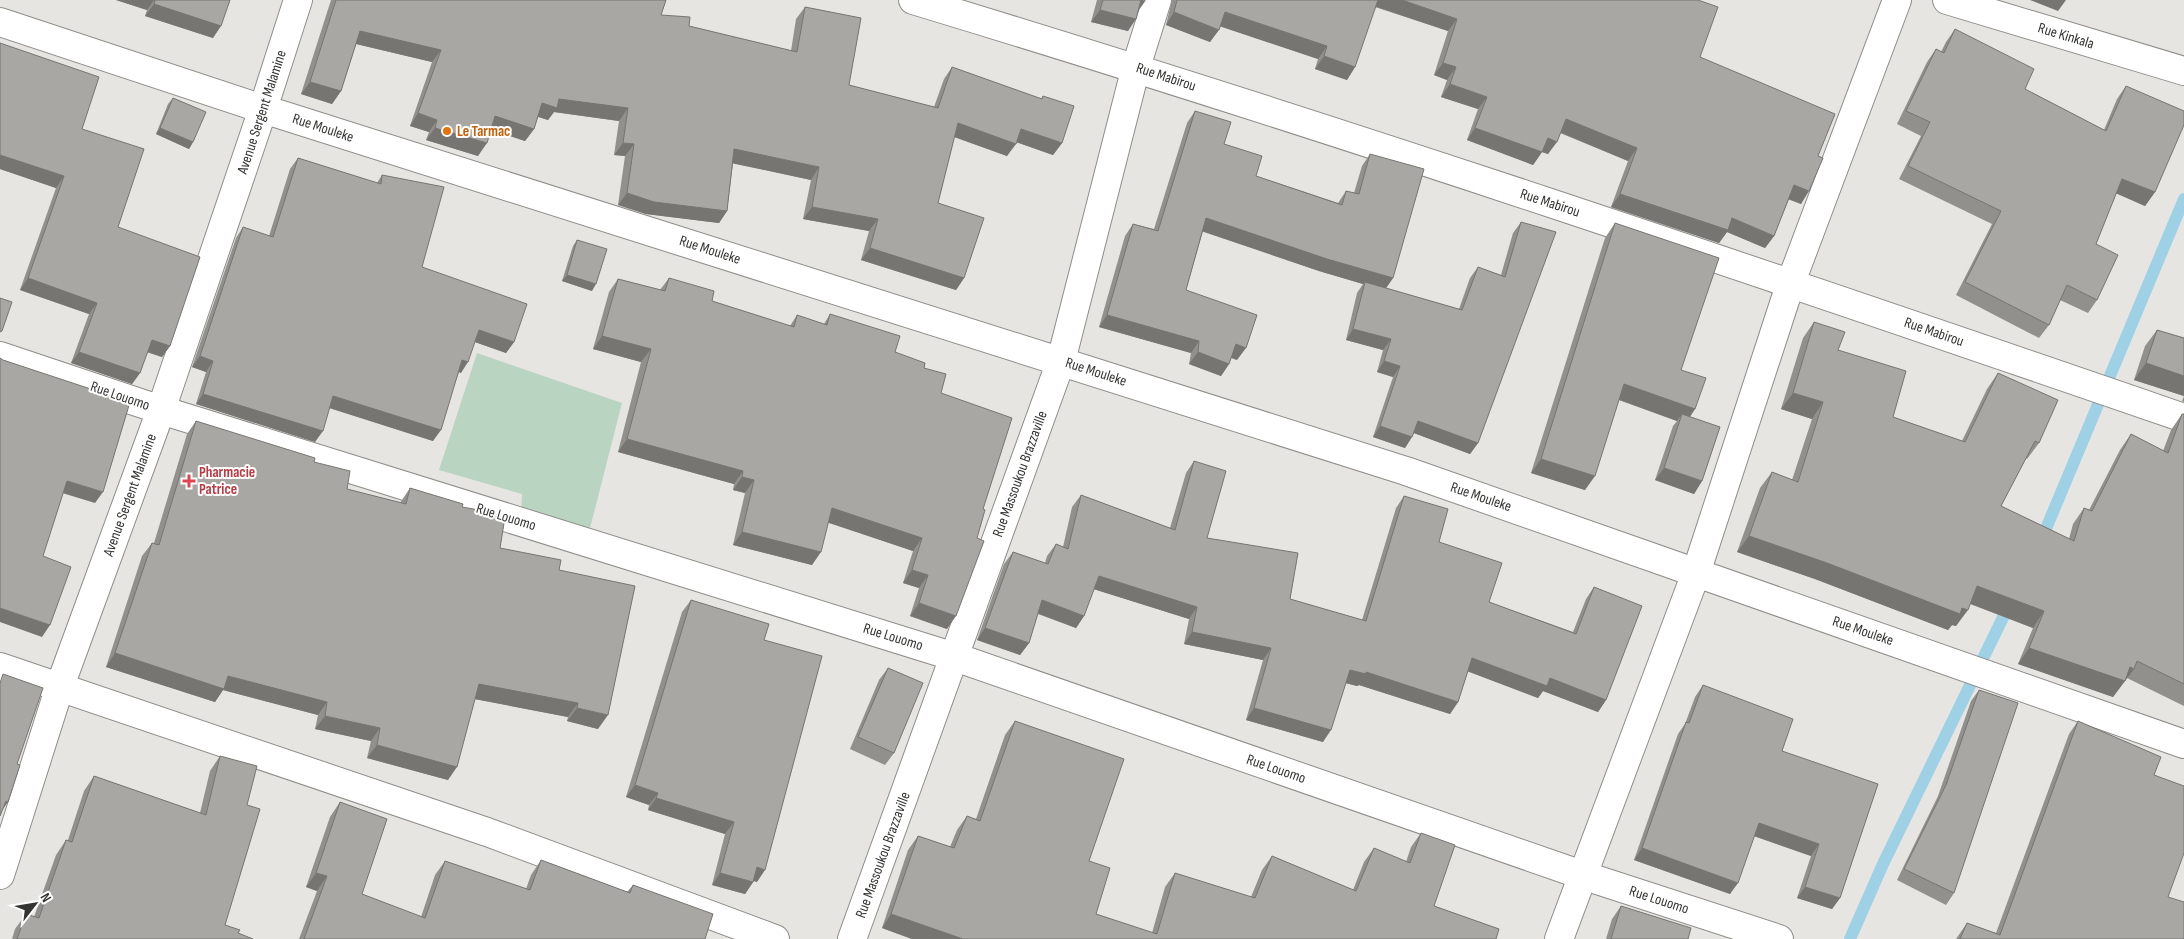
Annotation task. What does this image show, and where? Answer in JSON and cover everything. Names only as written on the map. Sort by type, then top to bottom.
[{"type":"street","name":"Avenue Sergent Malamine","points":[[0,875],[60,686],[161,410],[298,0]]},
{"type":"street","name":"Rue Mabirou","points":[[913,0],[1136,67],[1791,282],[2184,418]]},
{"type":"street","name":"Rue Massoukou Brazzaville","points":[[852,939],[1061,361],[1136,67],[1157,0]]},
{"type":"street","points":[[1559,939],[1696,573],[1791,282],[1897,0]]},
{"type":"street","name":"Rue Kinkala","points":[[1947,0],[2184,71]]},
{"type":"street","name":"Rue Mouleke","points":[[0,22],[263,109],[1406,471],[2184,744]]},
{"type":"street","name":"Rue Louomo","points":[[0,356],[161,410],[955,657],[1582,875],[1780,939]]},
{"type":"street","points":[[0,667],[487,832],[775,939]]},
{"type":"green space","points":[[477,353],[622,403],[588,536],[521,514],[522,494],[439,470]]},
{"type":"building","points":[[155,0],[230,0],[221,26],[154,4]]},
{"type":"building","points":[[336,0],[666,0],[661,15],[690,17],[689,26],[797,52],[805,7],[861,18],[849,85],[938,108],[952,67],[1042,99],[1043,96],[1074,106],[1062,143],[1021,129],[1016,144],[958,123],[938,203],[984,218],[964,278],[870,248],[878,219],[812,207],[819,167],[734,149],[727,211],[654,202],[627,193],[634,144],[623,143],[628,108],[559,99],[557,108],[542,103],[534,129],[495,116],[487,143],[435,128],[437,120],[418,113],[441,50],[360,31],[341,91],[310,82]]},
{"type":"building","points":[[1103,0],[1141,0],[1136,19],[1100,10]]},
{"type":"building","points":[[1177,0],[1378,0],[1355,67],[1324,56],[1327,46],[1225,12],[1219,30],[1174,12]]},
{"type":"building","points":[[1402,0],[1698,0],[1718,7],[1700,57],[1835,114],[1818,156],[1823,158],[1809,191],[1794,185],[1774,236],[1732,218],[1728,230],[1620,194],[1637,148],[1566,119],[1557,142],[1548,138],[1542,152],[1475,128],[1487,97],[1450,84],[1456,67],[1443,63],[1457,19]]},
{"type":"building","points":[[1955,29],[2034,69],[2025,89],[2106,131],[2126,86],[2184,111],[2184,125],[2155,192],[2122,179],[2096,244],[2118,255],[2097,300],[2067,285],[2049,325],[1965,282],[2001,211],[1908,166],[1930,122],[1906,111],[1936,49],[1944,53]]},
{"type":"building","points":[[0,43],[99,77],[82,129],[144,149],[118,227],[200,257],[170,346],[152,340],[140,373],[79,352],[97,303],[28,278],[64,176],[0,155]]},
{"type":"building","points":[[173,98],[206,112],[193,142],[160,128]]},
{"type":"building","points":[[1195,111],[1231,122],[1224,144],[1262,156],[1256,176],[1342,205],[1346,191],[1359,194],[1370,154],[1424,169],[1393,278],[1327,259],[1206,218],[1186,290],[1257,315],[1246,348],[1236,344],[1229,364],[1198,352],[1199,341],[1107,315],[1133,224],[1158,231]]},
{"type":"building","points":[[298,158],[381,184],[382,175],[444,187],[422,267],[527,304],[514,342],[479,330],[468,362],[462,360],[441,430],[333,396],[323,431],[203,394],[213,361],[200,356],[243,227],[273,237]]},
{"type":"building","points":[[1521,222],[1556,232],[1478,443],[1418,421],[1412,437],[1380,426],[1400,366],[1384,361],[1391,339],[1353,329],[1365,282],[1462,310],[1478,267],[1505,277]]},
{"type":"building","points":[[1615,223],[1719,258],[1681,370],[1706,378],[1695,409],[1624,384],[1595,476],[1541,459]]},
{"type":"building","points":[[577,240],[607,249],[596,284],[567,275]]},
{"type":"building","points":[[669,278],[714,291],[712,301],[794,327],[797,315],[827,325],[830,314],[900,336],[895,352],[925,363],[924,368],[946,374],[941,393],[1012,418],[983,509],[985,510],[977,538],[984,541],[956,616],[919,603],[928,575],[912,570],[922,538],[832,508],[821,552],[742,532],[754,480],[742,477],[743,471],[627,439],[651,349],[602,336],[618,279],[665,291]]},
{"type":"building","points":[[0,298],[12,302],[0,332]]},
{"type":"building","points":[[1814,322],[1845,332],[1838,350],[1906,371],[1893,417],[1965,442],[1998,373],[2058,400],[2039,443],[2035,441],[2001,506],[2074,541],[2084,508],[2092,511],[2131,434],[2168,453],[2182,414],[2184,414],[2184,684],[2137,661],[2134,669],[2130,667],[2125,681],[2029,648],[2044,611],[1977,586],[1968,610],[1962,608],[1960,614],[1827,563],[1749,536],[1772,472],[1798,482],[1823,402],[1793,393]]},
{"type":"building","points":[[2157,330],[2184,338],[2184,376],[2146,363]]},
{"type":"building","points":[[0,358],[130,402],[103,492],[67,481],[43,556],[71,567],[50,625],[0,608]]},
{"type":"building","points":[[1682,414],[1720,427],[1702,481],[1664,468]]},
{"type":"building","points":[[196,421],[315,458],[314,462],[350,471],[347,489],[406,504],[410,488],[463,504],[462,507],[505,517],[500,548],[561,560],[559,570],[635,586],[608,715],[577,708],[578,703],[479,684],[457,767],[377,745],[380,728],[325,716],[327,702],[228,676],[224,689],[115,653],[152,543],[159,545]]},
{"type":"building","points":[[1194,461],[1226,471],[1207,538],[1298,553],[1290,599],[1366,621],[1404,496],[1448,509],[1439,542],[1502,563],[1489,602],[1576,634],[1594,587],[1642,606],[1606,700],[1550,678],[1547,686],[1472,658],[1458,702],[1366,672],[1366,674],[1350,670],[1331,730],[1254,708],[1271,648],[1192,632],[1197,607],[1099,576],[1084,616],[1042,600],[1029,643],[985,628],[1013,552],[1048,564],[1056,544],[1068,549],[1081,495],[1175,530]]},
{"type":"building","points":[[691,600],[769,624],[764,640],[822,656],[765,870],[757,867],[753,882],[720,873],[734,822],[656,798],[658,793],[635,785]]},
{"type":"building","points":[[888,668],[923,683],[894,753],[858,737]]},
{"type":"building","points":[[3,674],[43,688],[17,764],[20,765],[8,802],[6,801],[0,816],[0,683]]},
{"type":"building","points":[[1703,685],[1793,719],[1782,751],[1878,784],[1840,898],[1805,887],[1819,844],[1759,823],[1738,883],[1642,848],[1686,722],[1689,723]]},
{"type":"building","points":[[1979,690],[2018,703],[1954,893],[1904,869],[1946,785]]},
{"type":"building","points":[[1015,721],[1124,759],[1089,861],[1110,868],[1096,914],[1157,934],[1175,873],[1255,898],[1272,856],[1356,891],[1374,848],[1410,863],[1421,833],[1455,845],[1434,906],[1499,929],[1496,939],[963,939],[891,914],[918,836],[954,848],[967,816],[980,821]]},
{"type":"building","points":[[2078,721],[2161,757],[2154,775],[2184,786],[2184,853],[2168,897],[2184,902],[2184,939],[1960,939],[1967,923],[2000,935]]},
{"type":"building","points":[[220,756],[257,766],[247,805],[260,809],[225,925],[240,930],[238,933],[253,939],[17,939],[26,914],[39,918],[66,840],[72,842],[94,776],[206,815]]},
{"type":"building","points":[[340,802],[387,819],[362,894],[425,918],[445,861],[530,890],[541,860],[630,893],[633,885],[713,914],[705,939],[304,939],[327,876],[316,873]]},
{"type":"building","points":[[1621,906],[1691,928],[1688,939],[1611,939]]},
{"type":"waterway","points":[[2040,543],[2184,199]]},
{"type":"waterway","points":[[1850,939],[1883,864],[2011,601]]},
{"type":"place","name":"Le Tarmac","points":[[447,131]]},
{"type":"place","name":"Pharmacie Patrice","points":[[189,481]]}]
